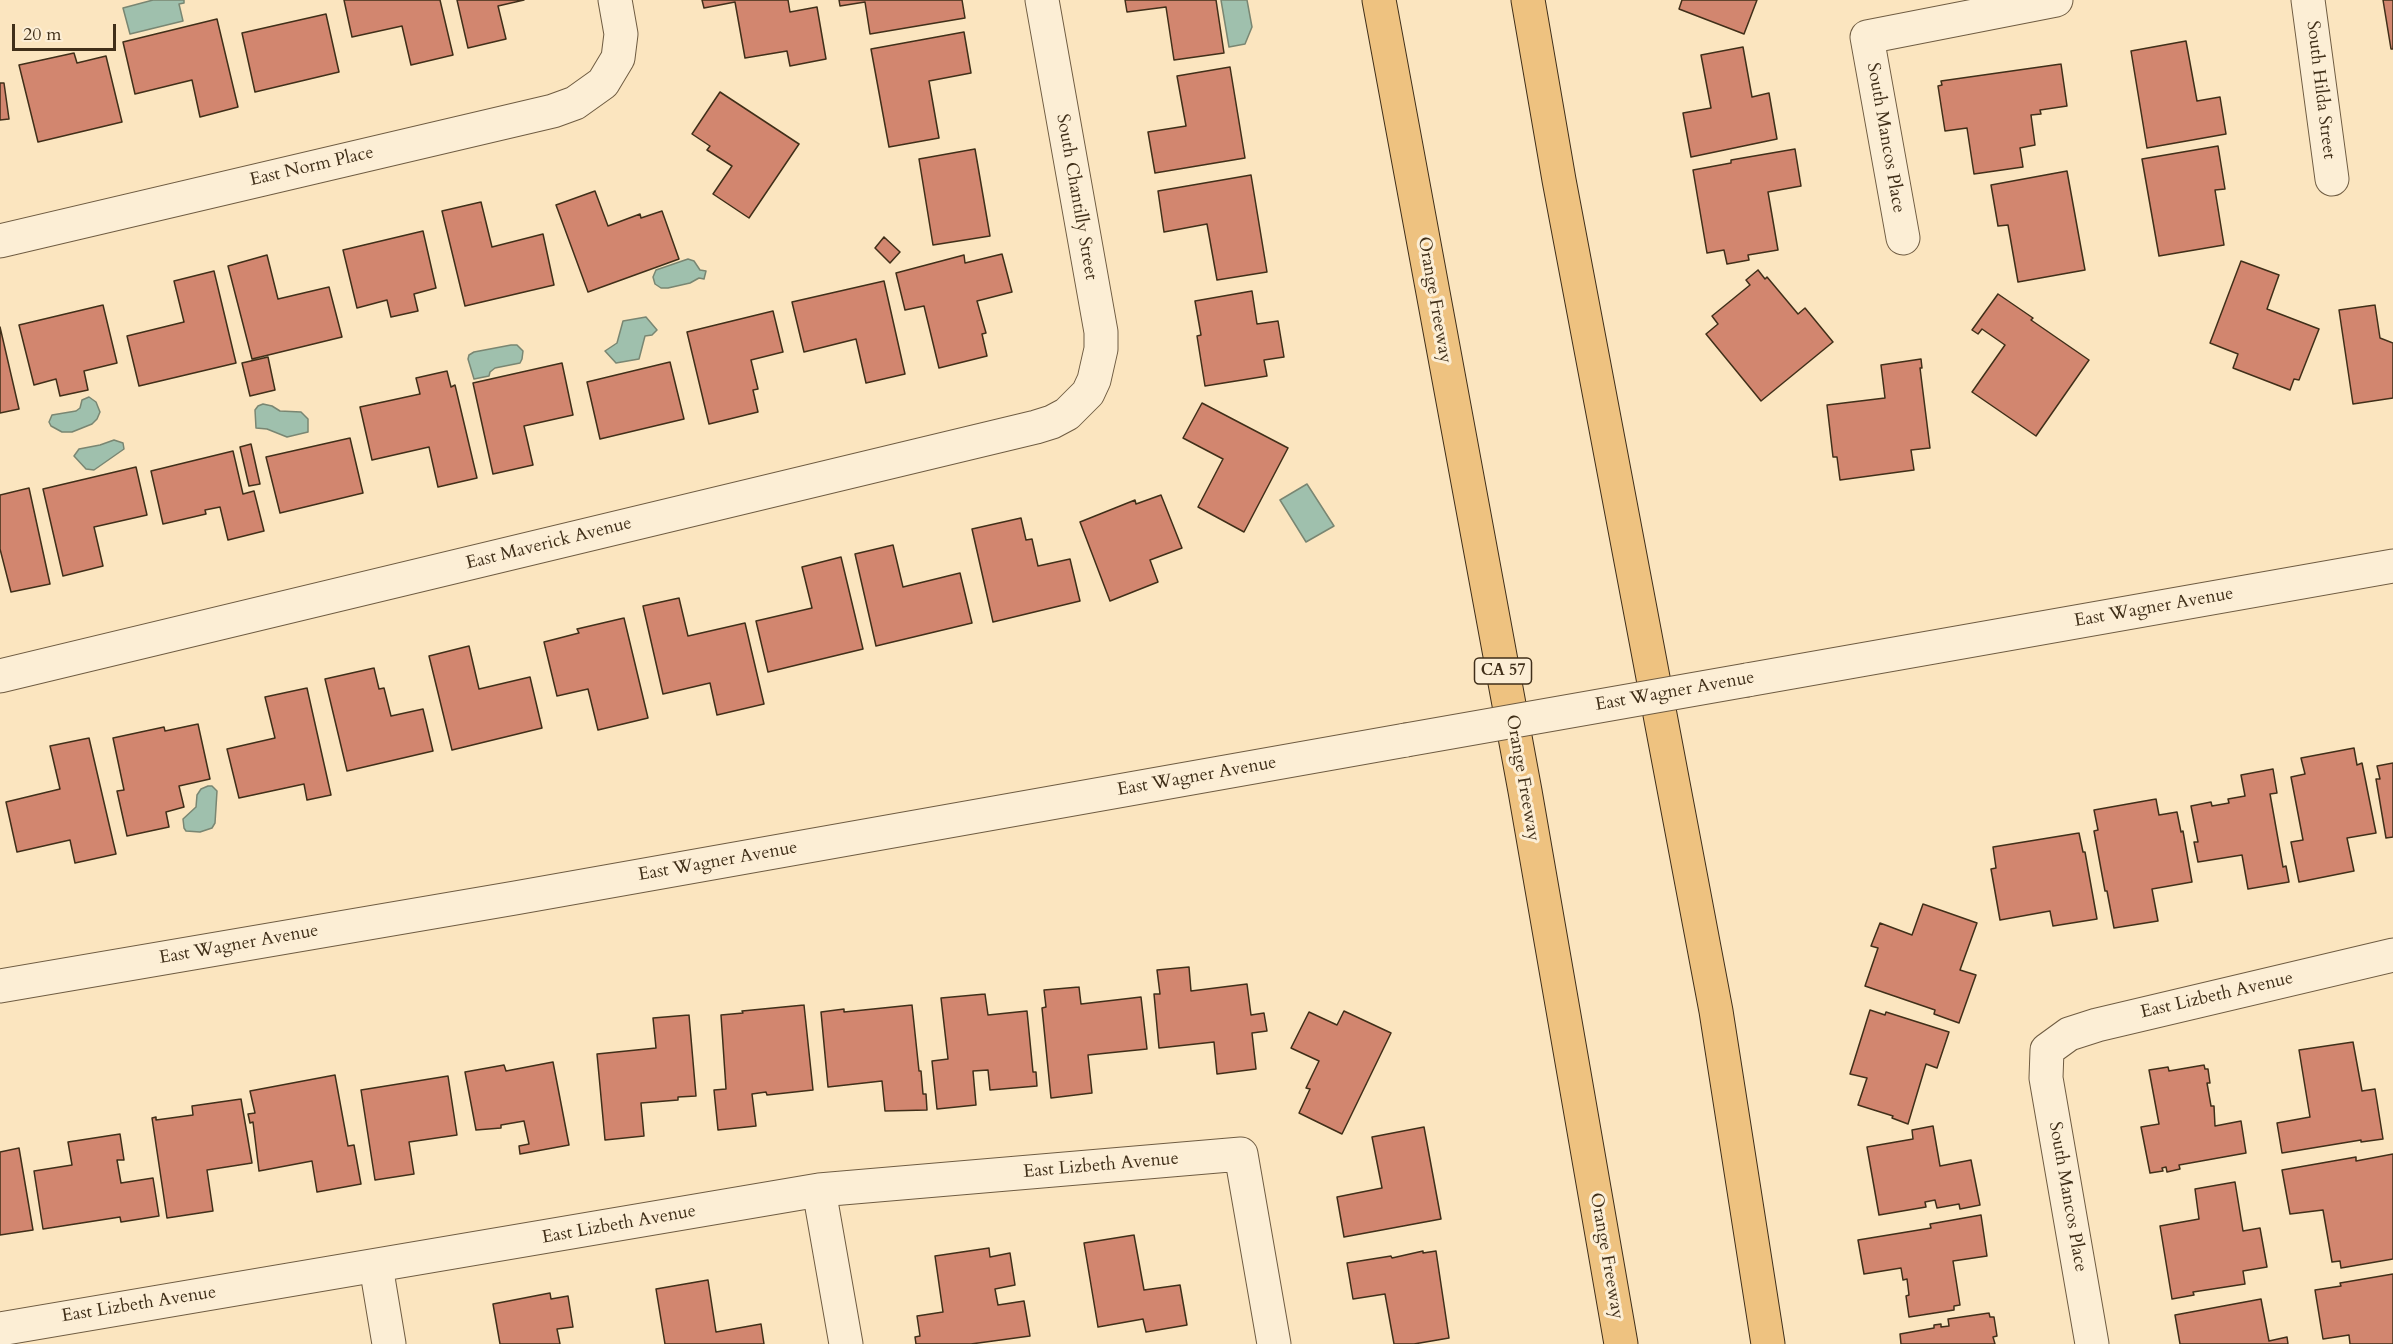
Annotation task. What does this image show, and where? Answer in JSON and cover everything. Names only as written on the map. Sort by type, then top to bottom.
[{"type":"highway","name":"Orange Freeway","points":[[1379,0],[1523,779],[1621,1344]]},
{"type":"highway","points":[[1528,0],[1563,204],[1716,1011],[1768,1344]]},
{"type":"street","name":"East Norm Place","points":[[0,241],[553,111],[575,103],[603,83],[618,58],[621,46],[615,0]]},
{"type":"street","name":"South Chantilly Street","points":[[1042,0],[1101,332],[1099,366],[1088,393]]},
{"type":"street","name":"South Mancos Place","points":[[1903,238],[1867,37],[2056,0]]},
{"type":"street","name":"South Hilda Street","points":[[2308,0],[2332,179]]},
{"type":"street","name":"East Maverick Avenue","points":[[0,676],[1036,427],[1067,414],[1088,393]]},
{"type":"street","name":"East Wagner Avenue","points":[[0,986],[515,898],[2393,566]]},
{"type":"street","name":"East Lizbeth Avenue","points":[[2048,1050],[2069,1034],[2097,1025],[2393,955]]},
{"type":"street","name":"South Mancos Place","points":[[2048,1050],[2046,1078],[2092,1344]]},
{"type":"street","name":"East Lizbeth Avenue","points":[[0,1329],[819,1190],[1241,1154],[1274,1344]]},
{"type":"street","points":[[819,1190],[846,1344]]},
{"type":"street","points":[[376,1266],[389,1344]]},
{"type":"shaded area","points":[[153,0],[184,0],[184,3],[179,4],[183,21],[130,34],[123,8]]},
{"type":"shaded area","points":[[1221,0],[1247,0],[1252,27],[1245,44],[1229,47]]},
{"type":"shaded area","points":[[688,259],[694,261],[700,270],[706,271],[704,279],[699,278],[690,283],[668,288],[661,288],[655,284],[653,277],[656,270]]},
{"type":"shaded area","points":[[646,317],[657,330],[652,335],[645,336],[639,359],[616,363],[605,351],[617,343],[623,321]]},
{"type":"shaded area","points":[[517,345],[523,351],[520,363],[495,368],[489,376],[474,379],[469,355]]},
{"type":"shaded area","points":[[89,397],[96,402],[100,412],[92,424],[72,432],[62,432],[51,426],[49,422],[52,415],[76,411],[80,408],[82,400]]},
{"type":"shaded area","points":[[263,404],[280,411],[301,412],[308,419],[308,432],[287,437],[267,429],[256,428],[255,410]]},
{"type":"shaded area","points":[[114,440],[123,443],[124,449],[94,470],[86,469],[74,456],[79,449]]},
{"type":"shaded area","points":[[1307,484],[1334,526],[1306,542],[1280,500]]},
{"type":"shaded area","points":[[212,786],[217,791],[215,823],[212,828],[200,832],[186,831],[183,819],[196,807],[197,795],[201,789]]},
{"type":"building","points":[[344,0],[440,0],[453,55],[411,65],[402,26],[352,37]]},
{"type":"building","points":[[457,0],[524,0],[498,6],[506,39],[468,48]]},
{"type":"building","points":[[702,0],[788,0],[790,12],[817,7],[826,59],[790,66],[787,51],[745,58],[735,2],[704,8]]},
{"type":"building","points":[[839,0],[962,0],[965,18],[870,34],[865,2],[840,6]]},
{"type":"building","points":[[1125,0],[1216,0],[1224,53],[1174,60],[1166,7],[1127,12]]},
{"type":"building","points":[[1682,0],[1757,0],[1744,34],[1679,9]]},
{"type":"building","points":[[2383,0],[2393,0],[2393,49],[2391,49]]},
{"type":"building","points":[[326,14],[339,72],[255,92],[242,33]]},
{"type":"building","points":[[217,19],[238,107],[200,117],[192,80],[135,94],[123,42]]},
{"type":"building","points":[[964,32],[971,73],[929,81],[939,138],[889,147],[871,49]]},
{"type":"building","points":[[2186,41],[2197,101],[2220,97],[2226,134],[2147,148],[2131,51]]},
{"type":"building","points":[[1743,47],[1752,97],[1769,93],[1777,139],[1691,157],[1683,113],[1711,108],[1701,55]]},
{"type":"building","points":[[74,53],[77,63],[106,56],[122,122],[38,142],[19,65]]},
{"type":"building","points":[[2061,64],[2067,106],[2040,110],[2041,114],[2031,115],[2035,145],[2020,148],[2023,167],[1974,174],[1967,128],[1945,131],[1938,86],[1942,85],[1941,81]]},
{"type":"building","points":[[1230,67],[1245,158],[1155,173],[1148,132],[1186,126],[1177,76]]},
{"type":"building","points":[[0,83],[4,83],[9,119],[0,120]]},
{"type":"building","points":[[720,92],[799,144],[749,218],[713,194],[732,166],[707,150],[710,146],[692,134]]},
{"type":"building","points":[[2218,146],[2225,189],[2215,190],[2224,245],[2159,256],[2142,159]]},
{"type":"building","points":[[975,149],[990,236],[933,245],[919,159]]},
{"type":"building","points":[[1795,149],[1801,186],[1768,192],[1778,250],[1748,255],[1749,260],[1727,264],[1724,250],[1707,253],[1693,170],[1731,163],[1731,160]]},
{"type":"building","points":[[2067,171],[2085,270],[2018,282],[2008,225],[1998,226],[1991,185]]},
{"type":"building","points":[[1251,175],[1267,272],[1217,280],[1207,224],[1164,232],[1158,191]]},
{"type":"building","points":[[595,191],[608,226],[640,214],[641,218],[662,211],[679,259],[588,292],[556,205]]},
{"type":"building","points":[[481,202],[492,247],[543,234],[554,285],[465,306],[442,211]]},
{"type":"building","points":[[423,231],[436,288],[414,294],[418,311],[391,317],[387,300],[357,308],[343,250]]},
{"type":"building","points":[[884,237],[900,252],[890,263],[875,248]]},
{"type":"building","points":[[1002,254],[1012,292],[977,301],[986,333],[982,334],[987,356],[939,368],[924,306],[905,310],[896,273],[964,255],[965,263]]},
{"type":"building","points":[[267,255],[278,299],[329,287],[342,337],[252,359],[228,266]]},
{"type":"building","points":[[2241,261],[2279,275],[2267,309],[2319,329],[2299,380],[2294,379],[2290,390],[2233,368],[2238,354],[2210,343]]},
{"type":"building","points":[[1758,270],[1765,279],[1767,277],[1798,314],[1805,308],[1833,342],[1761,401],[1706,334],[1718,324],[1712,316],[1750,285],[1746,280]]},
{"type":"building","points":[[214,271],[236,363],[139,386],[127,336],[184,322],[174,281]]},
{"type":"building","points":[[884,281],[905,374],[866,383],[856,339],[804,352],[792,302]]},
{"type":"building","points":[[1252,291],[1257,324],[1278,321],[1284,357],[1264,360],[1267,376],[1205,386],[1197,336],[1201,335],[1195,301]]},
{"type":"building","points":[[1998,294],[2089,360],[2036,436],[1972,392],[2005,345],[1982,329],[1978,334],[1972,330]]},
{"type":"building","points":[[103,305],[117,363],[84,371],[88,390],[60,396],[56,379],[34,385],[19,325]]},
{"type":"building","points":[[2375,305],[2380,338],[2393,343],[2393,398],[2353,404],[2339,310]]},
{"type":"building","points":[[773,311],[783,352],[751,360],[758,389],[753,390],[758,412],[709,424],[687,332]]},
{"type":"building","points":[[0,327],[19,409],[0,413]]},
{"type":"building","points":[[268,357],[275,390],[250,396],[242,363]]},
{"type":"building","points":[[1921,359],[1922,368],[1920,368],[1930,448],[1911,450],[1914,470],[1840,480],[1837,457],[1833,457],[1827,405],[1885,398],[1881,365]]},
{"type":"building","points":[[670,362],[684,419],[600,439],[587,382]]},
{"type":"building","points":[[562,363],[573,415],[524,426],[533,465],[493,474],[473,383]]},
{"type":"building","points":[[447,371],[451,387],[455,385],[477,478],[438,487],[429,447],[372,460],[360,407],[420,394],[416,378]]},
{"type":"building","points":[[1202,403],[1288,448],[1244,532],[1198,507],[1223,459],[1183,438]]},
{"type":"building","points":[[350,438],[363,493],[280,513],[266,457]]},
{"type":"building","points":[[251,444],[260,484],[249,486],[240,447]]},
{"type":"building","points":[[233,451],[243,494],[254,491],[264,531],[228,540],[220,507],[205,510],[206,514],[163,524],[151,471]]},
{"type":"building","points":[[136,467],[147,515],[94,527],[103,566],[63,576],[43,489]]},
{"type":"building","points":[[29,488],[50,584],[11,592],[0,549],[0,495]]},
{"type":"building","points":[[1161,495],[1182,548],[1150,560],[1158,582],[1110,601],[1080,522],[1135,500],[1136,504]]},
{"type":"building","points":[[1021,518],[1026,540],[1032,539],[1038,566],[1070,559],[1080,601],[993,622],[972,529]]},
{"type":"building","points":[[893,545],[903,587],[960,573],[972,623],[876,646],[855,554]]},
{"type":"building","points":[[841,557],[863,649],[768,672],[756,621],[812,608],[802,567]]},
{"type":"building","points":[[679,598],[688,636],[745,623],[764,704],[717,715],[710,683],[663,694],[643,606]]},
{"type":"building","points":[[624,618],[648,718],[598,730],[588,689],[557,696],[544,642],[579,633],[577,629]]},
{"type":"building","points":[[469,646],[479,689],[530,677],[542,728],[452,750],[429,656]]},
{"type":"building","points":[[374,668],[379,689],[384,688],[391,716],[423,709],[433,751],[347,771],[325,679]]},
{"type":"building","points":[[307,688],[331,795],[307,800],[304,784],[239,798],[227,749],[275,738],[265,697]]},
{"type":"building","points":[[198,724],[210,779],[179,786],[184,807],[166,812],[169,827],[127,836],[117,791],[124,790],[113,738],[164,727],[165,731]]},
{"type":"building","points":[[89,738],[116,854],[75,863],[70,840],[17,852],[6,802],[60,789],[50,746]]},
{"type":"building","points":[[2354,748],[2357,765],[2362,763],[2376,833],[2347,838],[2354,871],[2299,882],[2291,842],[2303,840],[2291,777],[2305,774],[2301,758]]},
{"type":"building","points":[[2393,763],[2393,837],[2386,838],[2376,779],[2380,779],[2377,766]]},
{"type":"building","points":[[2273,769],[2277,793],[2270,794],[2283,867],[2286,866],[2289,882],[2248,889],[2242,855],[2198,862],[2194,842],[2198,842],[2191,806],[2211,802],[2212,806],[2229,803],[2228,799],[2245,796],[2241,775]]},
{"type":"building","points":[[2156,799],[2159,815],[2177,812],[2181,832],[2183,831],[2192,882],[2152,889],[2158,921],[2114,928],[2094,831],[2098,830],[2094,810]]},
{"type":"building","points":[[2079,833],[2083,852],[2085,852],[2097,919],[2053,926],[2050,911],[2000,920],[1991,869],[1996,868],[1993,847]]},
{"type":"building","points":[[1923,904],[1977,923],[1960,970],[1976,975],[1959,1023],[1934,1014],[1935,1010],[1865,986],[1878,948],[1871,946],[1880,923],[1912,935]]},
{"type":"building","points":[[1189,967],[1191,991],[1247,984],[1251,1015],[1264,1013],[1267,1031],[1252,1033],[1256,1069],[1217,1074],[1214,1042],[1159,1048],[1154,994],[1160,994],[1157,970]]},
{"type":"building","points":[[1079,987],[1081,1004],[1141,997],[1147,1049],[1088,1055],[1092,1093],[1051,1098],[1042,1008],[1046,1007],[1044,990]]},
{"type":"building","points":[[985,994],[988,1015],[1027,1011],[1033,1072],[1036,1072],[1037,1086],[990,1090],[988,1070],[973,1071],[976,1105],[937,1109],[932,1061],[948,1059],[941,998]]},
{"type":"building","points":[[804,1005],[813,1090],[767,1095],[766,1092],[752,1094],[756,1126],[718,1130],[714,1090],[726,1089],[721,1015]]},
{"type":"building","points":[[912,1005],[919,1071],[921,1071],[923,1094],[926,1094],[927,1110],[885,1111],[882,1081],[828,1087],[821,1012]]},
{"type":"building","points":[[1870,1010],[1885,1015],[1886,1012],[1949,1032],[1937,1068],[1926,1064],[1908,1124],[1892,1118],[1893,1116],[1858,1105],[1867,1078],[1850,1074]]},
{"type":"building","points":[[1344,1011],[1391,1033],[1342,1134],[1299,1113],[1310,1089],[1306,1088],[1319,1061],[1291,1048],[1309,1012],[1337,1025]]},
{"type":"building","points":[[689,1015],[696,1096],[641,1103],[644,1136],[605,1140],[597,1054],[656,1048],[653,1018]]},
{"type":"building","points":[[2353,1042],[2362,1091],[2375,1089],[2383,1139],[2361,1142],[2361,1140],[2282,1153],[2277,1123],[2310,1117],[2299,1050]]},
{"type":"building","points":[[553,1062],[569,1145],[520,1154],[519,1146],[529,1144],[524,1121],[501,1125],[501,1128],[476,1130],[465,1072],[504,1065],[506,1071]]},
{"type":"building","points":[[2204,1065],[2205,1069],[2208,1069],[2210,1083],[2207,1083],[2211,1106],[2214,1106],[2215,1126],[2241,1121],[2246,1153],[2179,1165],[2180,1169],[2167,1172],[2166,1167],[2162,1168],[2163,1171],[2150,1173],[2141,1127],[2159,1124],[2149,1070],[2168,1067],[2169,1071]]},
{"type":"building","points":[[335,1075],[348,1146],[354,1145],[361,1184],[317,1192],[312,1161],[259,1171],[253,1122],[250,1123],[248,1114],[255,1113],[250,1091]]},
{"type":"building","points":[[448,1076],[457,1135],[409,1142],[414,1174],[375,1180],[361,1090]]},
{"type":"building","points":[[241,1099],[252,1163],[207,1170],[213,1211],[167,1218],[152,1118],[156,1117],[156,1120],[193,1115],[192,1106]]},
{"type":"building","points":[[1933,1126],[1940,1166],[1971,1160],[1980,1205],[1960,1209],[1959,1204],[1937,1208],[1935,1200],[1925,1202],[1926,1207],[1879,1215],[1867,1147],[1913,1139],[1912,1130]]},
{"type":"building","points":[[1424,1127],[1441,1219],[1344,1237],[1337,1197],[1382,1188],[1372,1137]]},
{"type":"building","points":[[120,1134],[124,1160],[117,1160],[121,1183],[153,1178],[159,1216],[121,1222],[120,1217],[43,1229],[34,1171],[72,1165],[68,1142]]},
{"type":"building","points":[[19,1148],[33,1230],[0,1235],[0,1152]]},
{"type":"building","points":[[2393,1154],[2393,1259],[2341,1268],[2340,1261],[2332,1262],[2323,1210],[2290,1214],[2282,1170],[2356,1157],[2356,1161]]},
{"type":"building","points":[[2235,1182],[2243,1231],[2260,1228],[2267,1267],[2243,1271],[2245,1284],[2193,1292],[2194,1295],[2172,1299],[2160,1226],[2199,1219],[2195,1189]]},
{"type":"building","points":[[1981,1215],[1987,1256],[1953,1261],[1960,1305],[1954,1306],[1954,1310],[1909,1317],[1906,1296],[1909,1295],[1907,1279],[1903,1280],[1901,1268],[1864,1274],[1858,1240],[1931,1228],[1930,1224]]},
{"type":"building","points":[[1134,1235],[1144,1290],[1180,1285],[1187,1325],[1146,1332],[1143,1319],[1098,1327],[1084,1243]]},
{"type":"building","points":[[989,1248],[990,1257],[1010,1253],[1015,1285],[995,1289],[998,1305],[1024,1301],[1030,1336],[971,1344],[916,1344],[915,1337],[920,1336],[917,1316],[943,1312],[935,1256]]},
{"type":"building","points":[[1423,1251],[1423,1253],[1436,1251],[1449,1338],[1414,1344],[1394,1344],[1385,1294],[1353,1299],[1347,1263],[1391,1256],[1392,1258]]},
{"type":"building","points":[[2393,1274],[2393,1344],[2350,1344],[2349,1335],[2323,1339],[2315,1290],[2341,1286],[2340,1283]]},
{"type":"building","points":[[708,1280],[716,1332],[761,1324],[764,1344],[665,1344],[656,1289]]},
{"type":"building","points":[[550,1293],[551,1299],[568,1296],[573,1327],[557,1329],[560,1344],[500,1344],[493,1304]]},
{"type":"building","points":[[2261,1299],[2269,1341],[2287,1337],[2288,1344],[2180,1344],[2175,1315]]},
{"type":"building","points":[[1989,1313],[1990,1317],[1994,1317],[1997,1336],[1993,1337],[1995,1344],[1901,1344],[1900,1334],[1934,1328],[1934,1325],[1949,1326],[1948,1319]]}]
